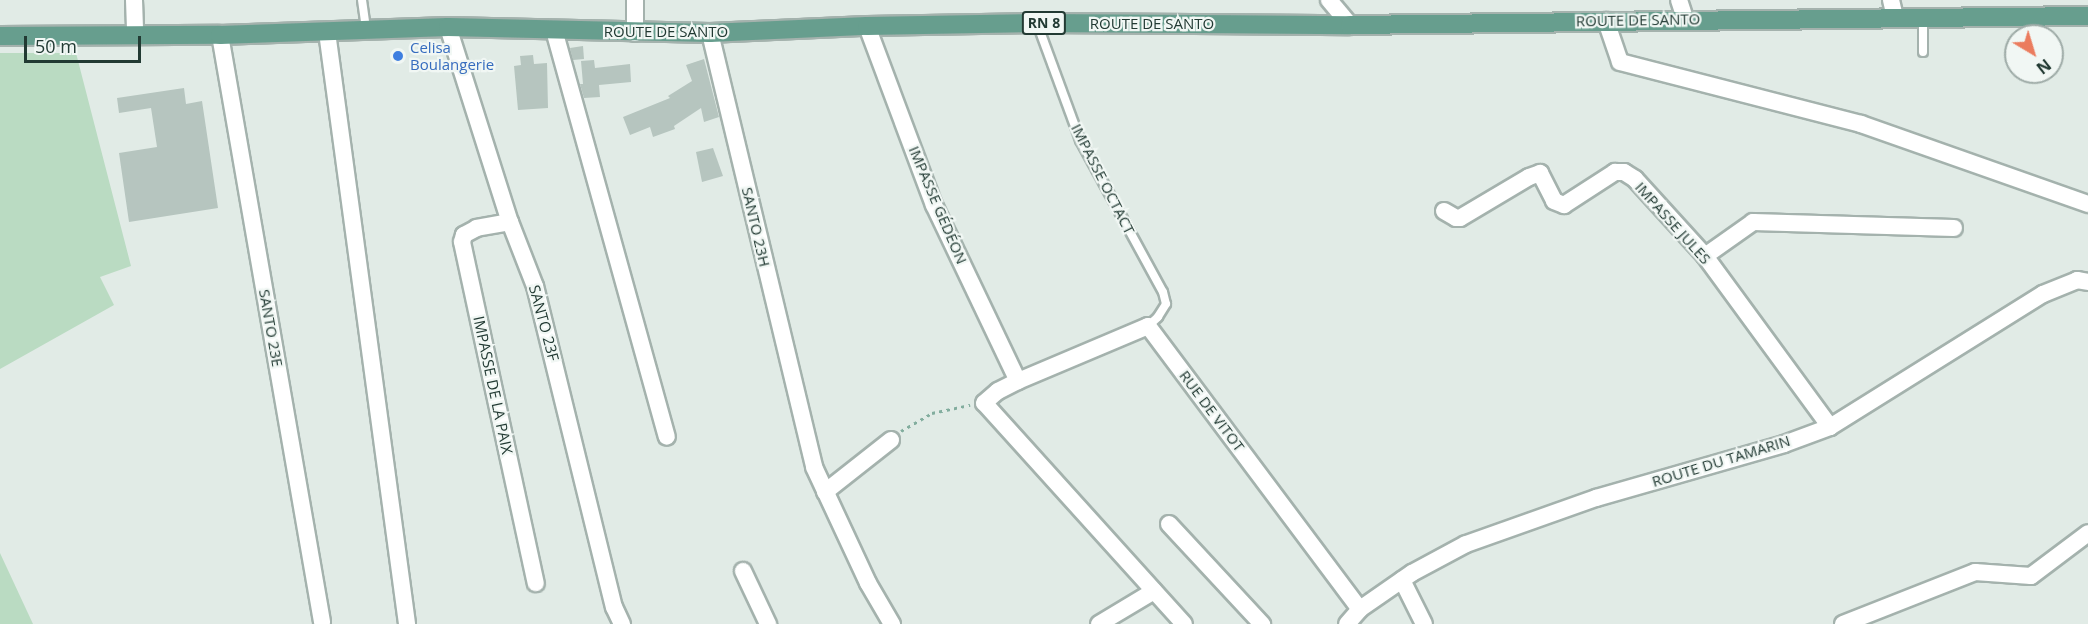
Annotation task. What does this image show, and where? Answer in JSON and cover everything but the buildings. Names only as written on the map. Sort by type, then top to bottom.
[{"type":"main road","name":"ROUTE DE SANTO","points":[[0,36],[135,36],[448,27],[710,33],[867,26],[1037,23],[1350,25],[1685,19],[2088,16]]},
{"type":"street","points":[[134,0],[135,36]]},
{"type":"street","points":[[635,0],[635,33]]},
{"type":"street","points":[[1329,0],[1350,25]]},
{"type":"street","points":[[1679,0],[1685,19]]},
{"type":"street","points":[[1891,0],[1895,18]]},
{"type":"street","points":[[1606,21],[1620,62],[1861,124],[2088,204]]},
{"type":"street","name":"IMPASSE GÉDÉON","points":[[867,26],[934,205],[1018,381]]},
{"type":"street","name":"SANTO 23F","points":[[448,27],[510,222],[535,286],[614,607],[622,624]]},
{"type":"street","points":[[554,30],[667,437]]},
{"type":"street","points":[[327,32],[407,624]]},
{"type":"street","name":"SANTO 23H","points":[[710,33],[814,467],[868,583],[892,624]]},
{"type":"street","name":"SANTO 23E","points":[[220,34],[322,622]]},
{"type":"street","name":"IMPASSE JULES","points":[[1444,211],[1460,218],[1529,177],[1540,173],[1554,201],[1564,205],[1615,172],[1624,172],[1635,179],[1705,256],[1830,427]]},
{"type":"street","name":"IMPASSE DE LA PAIX","points":[[510,222],[477,228],[464,236],[462,242],[536,583]]},
{"type":"street","points":[[1705,256],[1753,222],[1954,228]]},
{"type":"street","name":"ROUTE DU TAMARIN","points":[[1347,624],[1360,609],[1402,580],[1466,544],[1596,498],[1784,444],[1830,427],[2043,294],[2077,280],[2088,282]]},
{"type":"street","points":[[1148,326],[1018,381],[998,391],[984,403],[1184,624]]},
{"type":"street","name":"RUE DE VITOT","points":[[1148,326],[1360,609]]},
{"type":"street","points":[[825,492],[895,436]]},
{"type":"street","points":[[1169,524],[1262,624]]},
{"type":"street","points":[[1843,624],[1975,572],[2031,576],[2088,533]]},
{"type":"street","points":[[743,571],[768,624]]},
{"type":"street","points":[[1402,580],[1425,624]]},
{"type":"street","points":[[1099,624],[1154,591]]},
{"type":"lane","points":[[362,0],[366,30]]},
{"type":"lane","points":[[1923,18],[1923,52]]},
{"type":"lane","name":"IMPASSE OCTACT","points":[[1037,23],[1080,140],[1163,292],[1166,304],[1158,317],[1148,326]]},
{"type":"path","points":[[895,436],[932,413],[984,403]]},
{"type":"green space","points":[[0,53],[76,53],[131,266],[100,277],[114,305],[0,369]]},
{"type":"green space","points":[[0,553],[33,624],[0,624]]},
{"type":"place","name":"Celisa Boulangerie","points":[[398,56]]}]
